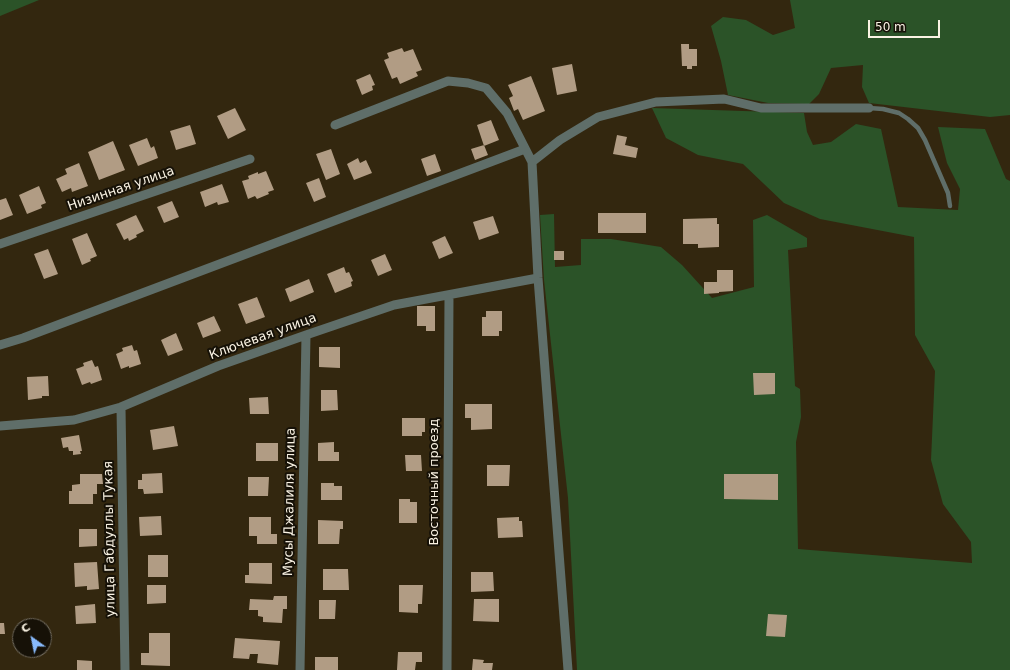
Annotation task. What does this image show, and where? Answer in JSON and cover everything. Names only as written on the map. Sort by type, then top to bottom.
[{"type":"street","points":[[335,125],[448,81],[468,83],[486,88],[507,114],[532,162],[538,278],[568,670]]},
{"type":"street","points":[[532,162],[560,140],[598,117],[656,102],[724,99],[761,108],[868,108]]},
{"type":"street","points":[[0,345],[525,149]]},
{"type":"street","name":"Низинная улица","points":[[0,244],[250,159]]},
{"type":"street","name":"Ключевая улица","points":[[0,426],[74,420],[121,407],[218,366],[394,305],[538,278]]},
{"type":"street","name":"Восточный проезд","points":[[447,670],[449,295]]},
{"type":"street","name":"Мусы Джалиля улица","points":[[300,670],[306,335]]},
{"type":"street","name":"улица Габдуллы Тукая","points":[[121,407],[125,670]]},
{"type":"lane","points":[[868,108],[883,109],[899,113],[918,128],[925,140],[948,193],[950,206]]},
{"type":"green space","points":[[0,0],[39,0],[0,16]]},
{"type":"green space","points":[[790,0],[1010,0],[1010,115],[990,117],[869,103],[862,87],[863,65],[831,68],[819,94],[809,104],[768,103],[728,95],[721,61],[711,26],[723,17],[746,20],[773,35],[795,28]]},
{"type":"green space","points":[[652,108],[804,113],[807,132],[813,145],[831,142],[856,124],[881,129],[898,207],[958,210],[960,189],[947,163],[938,127],[985,129],[1006,179],[1010,181],[1010,670],[577,670],[568,498],[544,280],[540,215],[554,214],[555,267],[581,265],[581,239],[611,239],[661,247],[682,265],[712,298],[754,287],[753,220],[767,215],[807,238],[807,247],[788,250],[795,386],[800,389],[801,417],[796,442],[798,549],[972,563],[971,542],[943,504],[931,460],[935,371],[915,335],[914,237],[820,219],[784,203],[743,164],[698,155],[666,138]]},
{"type":"building","points":[[681,44],[689,44],[689,49],[697,49],[697,66],[692,66],[692,69],[687,69],[687,66],[682,66]]},
{"type":"building","points":[[402,48],[404,52],[413,49],[422,70],[416,72],[418,76],[400,84],[397,77],[392,79],[384,60],[389,58],[387,53]]},
{"type":"building","points":[[572,64],[577,91],[557,95],[552,68]]},
{"type":"building","points":[[370,74],[375,85],[372,86],[373,90],[362,95],[356,80]]},
{"type":"building","points":[[531,76],[545,111],[523,120],[518,109],[514,111],[509,98],[513,96],[508,85]]},
{"type":"building","points":[[235,108],[246,130],[228,139],[217,116]]},
{"type":"building","points":[[491,120],[499,140],[484,146],[477,125]]},
{"type":"building","points":[[190,125],[196,144],[176,150],[170,131]]},
{"type":"building","points":[[617,135],[627,137],[625,145],[638,148],[636,158],[613,154]]},
{"type":"building","points":[[147,138],[151,148],[154,146],[158,158],[138,166],[129,145]]},
{"type":"building","points":[[113,141],[125,170],[99,180],[88,152]]},
{"type":"building","points":[[484,145],[488,155],[475,160],[471,149]]},
{"type":"building","points":[[331,149],[340,174],[326,180],[316,154]]},
{"type":"building","points":[[435,154],[441,171],[427,176],[421,159]]},
{"type":"building","points":[[358,158],[360,163],[366,160],[372,173],[354,180],[347,164]]},
{"type":"building","points":[[79,163],[88,186],[72,192],[71,188],[62,192],[56,179],[67,174],[65,169]]},
{"type":"building","points":[[266,171],[274,190],[257,199],[255,196],[248,199],[242,181],[249,179],[248,176]]},
{"type":"building","points":[[319,178],[326,197],[314,202],[306,183]]},
{"type":"building","points":[[222,184],[229,202],[218,205],[217,202],[205,207],[200,192]]},
{"type":"building","points":[[39,186],[46,203],[41,205],[42,208],[27,214],[19,195]]},
{"type":"building","points":[[6,198],[13,215],[0,220],[0,200]]},
{"type":"building","points":[[172,201],[179,217],[164,223],[157,207]]},
{"type":"building","points":[[598,213],[646,213],[646,233],[598,233]]},
{"type":"building","points":[[136,215],[144,231],[129,241],[128,238],[124,240],[116,224]]},
{"type":"building","points":[[493,216],[499,233],[479,240],[473,222]]},
{"type":"building","points":[[717,218],[717,224],[719,224],[719,247],[698,248],[698,244],[683,244],[683,219]]},
{"type":"building","points":[[87,233],[97,256],[90,259],[91,261],[82,265],[72,239]]},
{"type":"building","points":[[445,236],[453,253],[439,259],[432,242]]},
{"type":"building","points":[[48,249],[58,274],[44,279],[34,254]]},
{"type":"building","points":[[554,251],[564,251],[564,260],[554,260]]},
{"type":"building","points":[[385,254],[392,270],[378,276],[371,260]]},
{"type":"building","points":[[344,267],[346,273],[349,272],[353,281],[351,282],[352,286],[335,293],[327,274]]},
{"type":"building","points":[[717,270],[733,270],[733,291],[704,294],[704,282],[717,282]]},
{"type":"building","points":[[309,279],[314,292],[290,302],[285,289]]},
{"type":"building","points":[[257,297],[265,317],[246,324],[238,304]]},
{"type":"building","points":[[417,306],[435,306],[435,331],[426,331],[426,326],[417,326]]},
{"type":"building","points":[[486,311],[502,311],[502,331],[499,331],[499,336],[482,336],[482,317],[486,317]]},
{"type":"building","points":[[214,316],[221,331],[203,338],[197,323]]},
{"type":"building","points":[[176,333],[183,350],[168,356],[161,340]]},
{"type":"building","points":[[132,345],[134,351],[137,350],[141,364],[121,369],[116,354],[123,351],[122,348]]},
{"type":"building","points":[[319,347],[340,347],[340,368],[319,367]]},
{"type":"building","points":[[92,360],[95,367],[98,366],[102,380],[91,384],[90,382],[82,385],[76,369],[84,366],[83,363]]},
{"type":"building","points":[[753,373],[775,373],[775,394],[754,395]]},
{"type":"building","points":[[48,376],[49,396],[42,396],[42,398],[28,400],[27,377]]},
{"type":"building","points":[[321,390],[337,390],[338,410],[321,411]]},
{"type":"building","points":[[268,397],[269,414],[250,414],[249,398]]},
{"type":"building","points":[[465,404],[492,404],[492,429],[471,430],[471,418],[465,418]]},
{"type":"building","points":[[402,418],[425,418],[425,432],[422,432],[422,436],[402,436]]},
{"type":"building","points":[[174,426],[178,446],[153,450],[150,430]]},
{"type":"building","points":[[79,435],[82,451],[80,451],[81,454],[73,455],[73,451],[69,451],[68,447],[63,448],[61,438]]},
{"type":"building","points":[[334,442],[334,452],[339,452],[339,461],[318,461],[318,443]]},
{"type":"building","points":[[256,443],[278,443],[278,461],[256,461]]},
{"type":"building","points":[[405,455],[421,455],[422,471],[406,471]]},
{"type":"building","points":[[487,465],[510,465],[509,486],[487,486]]},
{"type":"building","points":[[162,473],[163,493],[144,494],[143,489],[138,489],[138,480],[142,480],[142,474]]},
{"type":"building","points":[[80,474],[102,474],[103,484],[97,484],[97,494],[93,494],[93,504],[69,504],[69,491],[72,491],[72,485],[80,484]]},
{"type":"building","points":[[724,474],[778,474],[778,500],[724,499]]},
{"type":"building","points":[[248,477],[269,477],[268,496],[248,496]]},
{"type":"building","points":[[321,483],[334,483],[334,486],[342,486],[342,500],[321,500]]},
{"type":"building","points":[[399,499],[410,499],[410,502],[417,502],[417,523],[399,523]]},
{"type":"building","points":[[161,516],[162,535],[140,536],[139,517]]},
{"type":"building","points":[[249,517],[271,517],[271,534],[277,534],[277,544],[257,544],[257,536],[249,536]]},
{"type":"building","points":[[519,517],[519,521],[522,521],[523,537],[498,538],[497,518]]},
{"type":"building","points":[[318,520],[343,521],[343,529],[340,529],[339,544],[318,544]]},
{"type":"building","points":[[79,529],[97,529],[97,546],[79,547]]},
{"type":"building","points":[[148,555],[168,555],[168,577],[148,577]]},
{"type":"building","points":[[97,562],[99,589],[87,590],[87,586],[75,587],[74,563]]},
{"type":"building","points":[[249,563],[272,563],[272,584],[245,583],[245,575],[249,575]]},
{"type":"building","points":[[323,569],[348,569],[349,590],[323,590]]},
{"type":"building","points":[[471,572],[493,572],[494,591],[471,592]]},
{"type":"building","points":[[147,585],[166,585],[166,603],[147,604]]},
{"type":"building","points":[[399,585],[423,585],[422,604],[418,604],[418,613],[399,612]]},
{"type":"building","points":[[274,596],[287,596],[287,609],[283,609],[282,623],[263,622],[263,617],[258,616],[258,610],[249,610],[250,599],[273,600]]},
{"type":"building","points":[[474,599],[499,599],[499,622],[473,621]]},
{"type":"building","points":[[319,600],[336,600],[335,619],[319,619]]},
{"type":"building","points":[[95,604],[96,623],[76,624],[75,606]]},
{"type":"building","points":[[768,614],[787,615],[785,637],[766,636]]},
{"type":"building","points":[[0,623],[4,623],[5,634],[0,634]]},
{"type":"building","points":[[149,633],[170,633],[170,666],[141,665],[141,653],[149,653]]},
{"type":"building","points":[[235,638],[280,641],[278,665],[257,663],[258,654],[250,654],[249,659],[233,658]]},
{"type":"building","points":[[398,652],[422,652],[422,662],[416,662],[415,670],[397,670]]},
{"type":"building","points":[[315,657],[338,657],[338,670],[315,670]]},
{"type":"building","points":[[473,659],[484,660],[483,663],[493,663],[492,670],[472,670]]},
{"type":"building","points":[[77,660],[92,661],[92,670],[77,670]]}]
